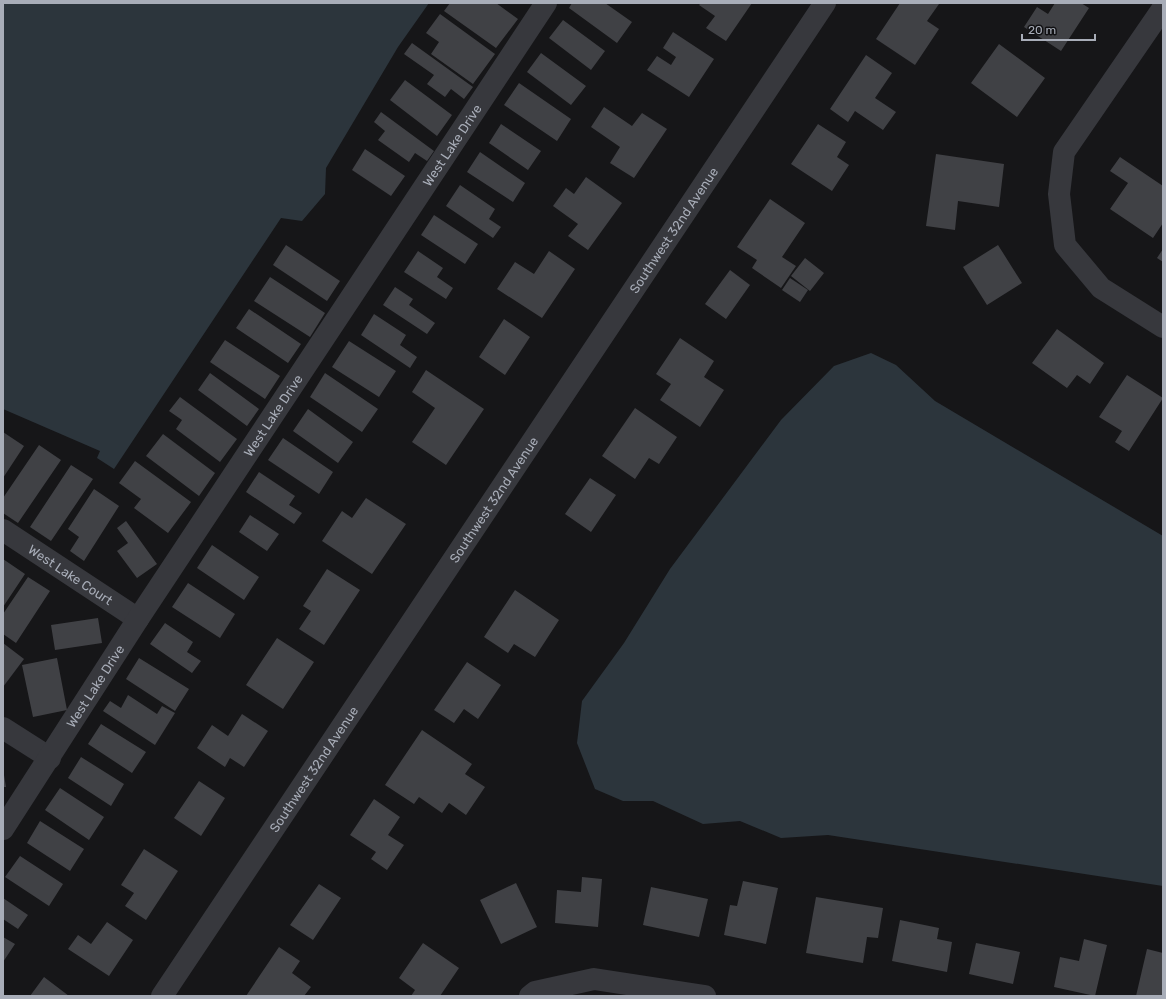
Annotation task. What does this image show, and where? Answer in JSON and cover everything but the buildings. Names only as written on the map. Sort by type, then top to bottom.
[{"type":"street","name":"West Lake Drive","points":[[3,829],[138,619],[546,3]]},
{"type":"street","name":"Southwest 32nd Avenue","points":[[162,996],[825,3]]},
{"type":"street","points":[[1163,8],[1064,152],[1059,194],[1065,245],[1100,288],[1163,327]]},
{"type":"street","name":"West Lake Court","points":[[3,530],[138,619]]},
{"type":"street","points":[[3,728],[50,758]]},
{"type":"street","points":[[533,994],[594,979],[705,996]]},
{"type":"shaded area","points":[[3,3],[429,3],[398,47],[326,168],[325,194],[302,221],[281,218],[114,469],[97,458],[100,451],[3,409]]},
{"type":"shaded area","points":[[871,353],[896,365],[935,401],[1163,536],[1163,886],[828,835],[781,838],[740,821],[703,824],[653,801],[623,801],[595,789],[577,743],[582,701],[624,643],[670,569],[781,420],[834,366]]}]
